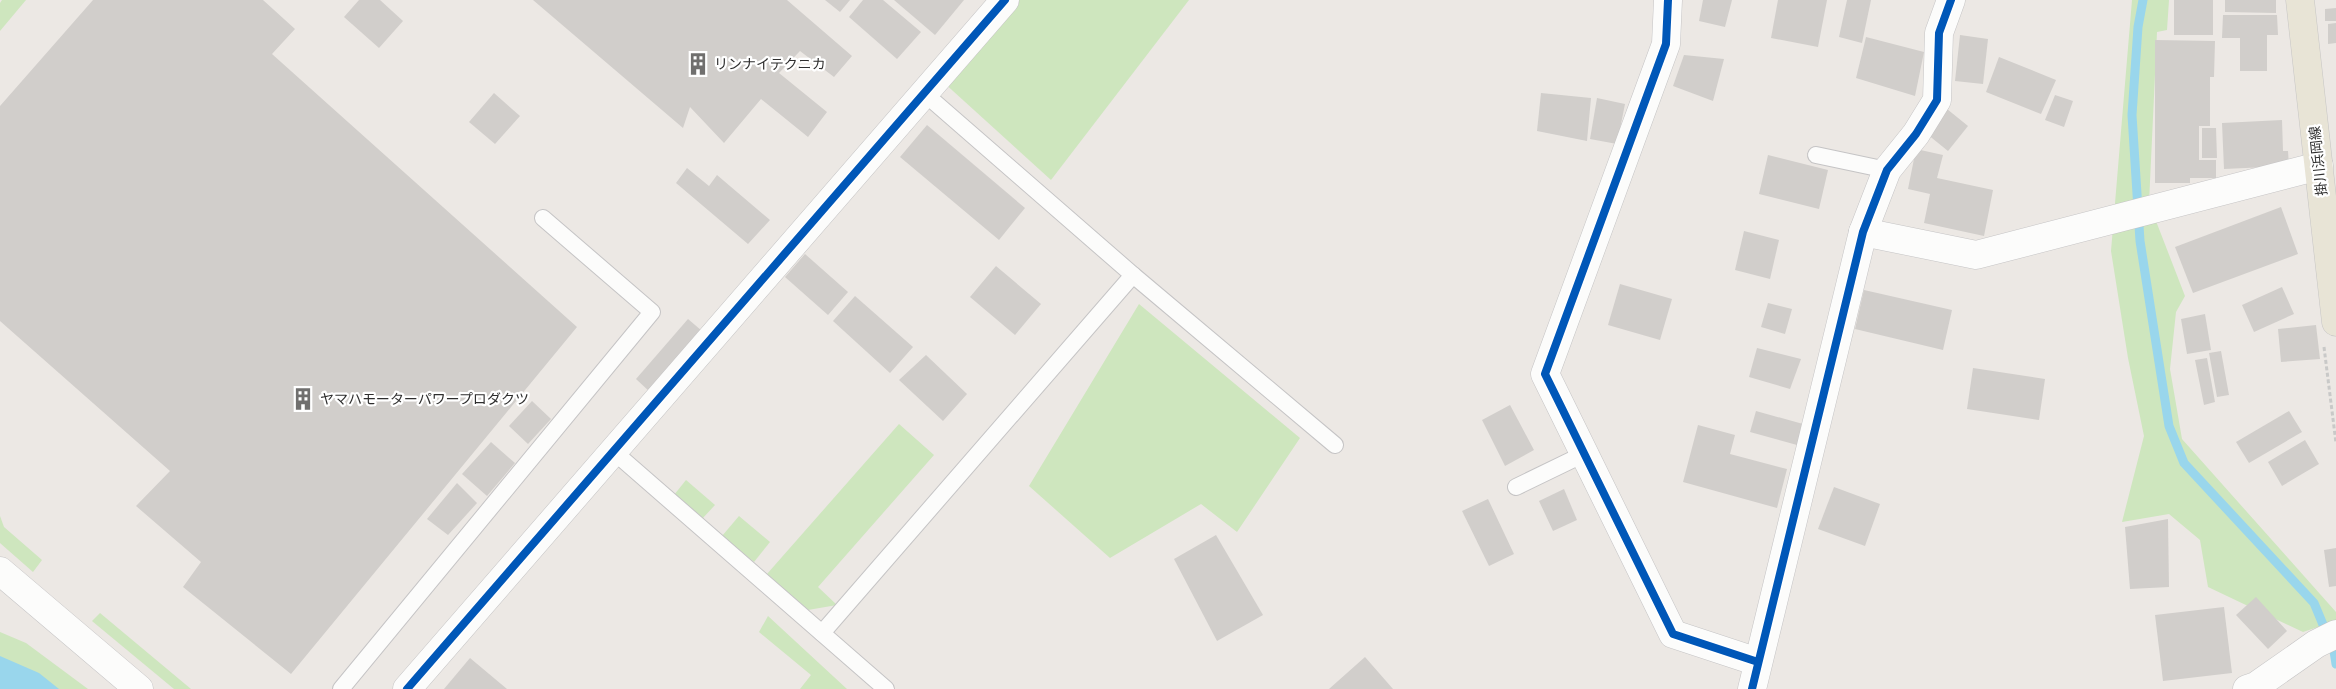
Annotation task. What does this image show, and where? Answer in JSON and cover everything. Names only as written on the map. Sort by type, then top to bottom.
[{"type":"main road","name":"掛川浜岡線","points":[[2300,0],[2336,322]]},
{"type":"street","points":[[407,689],[1005,0]]},
{"type":"street","points":[[1668,0],[1666,44],[1545,374],[1673,634],[1758,662]]},
{"type":"street","points":[[1752,689],[1863,232],[1887,170],[1916,134],[1936,100],[1939,33],[1951,0]]},
{"type":"street","points":[[1863,232],[1976,255],[2319,166]]},
{"type":"street","points":[[0,571],[139,689]]},
{"type":"street","points":[[2247,689],[2256,686],[2326,639]]},
{"type":"lane","points":[[924,93],[1133,276],[1334,444]]},
{"type":"lane","points":[[1816,155],[1887,170]]},
{"type":"lane","points":[[341,689],[652,312],[543,218]]},
{"type":"lane","points":[[822,633],[1133,276]]},
{"type":"lane","points":[[614,451],[886,689]]},
{"type":"lane","points":[[1516,487],[1584,454]]},
{"type":"green space","points":[[2,0],[26,0],[0,31],[0,3]]},
{"type":"green space","points":[[1006,0],[1189,0],[1051,180],[942,81]]},
{"type":"green space","points":[[2132,0],[2169,0],[2167,30],[2157,32],[2149,203],[2185,296],[2176,312],[2170,369],[2182,439],[2336,612],[2336,621],[2303,632],[2208,587],[2200,540],[2169,514],[2122,522],[2144,436],[2128,358],[2111,251]]},
{"type":"green space","points":[[1139,304],[1300,438],[1237,532],[1201,504],[1110,558],[1029,486]]},
{"type":"green space","points":[[899,424],[934,455],[818,587],[837,605],[808,610],[767,574]]},
{"type":"green space","points":[[686,480],[715,505],[702,519],[674,495]]},
{"type":"green space","points":[[0,516],[4,527],[42,560],[33,572],[0,543]]},
{"type":"green space","points":[[739,516],[770,542],[754,562],[722,536]]},
{"type":"green space","points":[[100,613],[191,689],[174,689],[92,621]]},
{"type":"green space","points":[[768,616],[847,689],[800,689],[811,675],[759,632]]},
{"type":"green space","points":[[0,632],[26,643],[88,689],[0,689]]},
{"type":"water","points":[[0,656],[39,673],[59,689],[0,689]]},
{"type":"building","name":"ヤマハモーターパワープロダクツ","points":[[93,0],[263,0],[295,29],[272,54],[577,327],[291,674],[183,587],[201,562],[136,506],[170,471],[0,321],[0,106]]},
{"type":"building","points":[[359,0],[380,0],[403,21],[379,48],[344,17]]},
{"type":"building","name":"リンナイテクニカ","points":[[533,0],[787,0],[852,56],[834,77],[800,51],[779,73],[827,112],[808,137],[761,99],[724,143],[690,107],[683,128]]},
{"type":"building","points":[[825,0],[850,0],[840,12]]},
{"type":"building","points":[[863,0],[883,0],[921,32],[897,59],[849,17]]},
{"type":"building","points":[[894,0],[964,0],[935,35]]},
{"type":"building","points":[[1703,0],[1732,0],[1725,27],[1699,21]]},
{"type":"building","points":[[1778,0],[1827,0],[1818,47],[1771,38]]},
{"type":"building","points":[[1847,0],[1871,0],[1862,43],[1839,37]]},
{"type":"building","points":[[2174,0],[2213,0],[2213,35],[2174,35]]},
{"type":"building","points":[[2225,0],[2276,0],[2276,13],[2225,12]]},
{"type":"building","points":[[2336,8],[2336,21],[2325,21],[2325,9]]},
{"type":"building","points":[[2223,15],[2277,15],[2278,35],[2267,35],[2267,71],[2240,71],[2240,38],[2222,38]]},
{"type":"building","points":[[2336,23],[2336,43],[2328,44],[2328,24]]},
{"type":"building","points":[[1960,35],[1988,39],[1983,84],[1955,81]]},
{"type":"building","points":[[1866,37],[1924,52],[1915,96],[1856,78]]},
{"type":"building","points":[[2155,40],[2215,41],[2214,77],[2210,77],[2210,126],[2199,126],[2199,160],[2216,160],[2216,178],[2190,178],[2190,183],[2155,183]]},
{"type":"building","points":[[1684,55],[1724,59],[1713,101],[1673,86]]},
{"type":"building","points":[[1999,57],[2056,80],[2041,114],[1986,92]]},
{"type":"building","points":[[494,93],[520,116],[495,144],[469,122]]},
{"type":"building","points":[[1541,93],[1591,98],[1587,141],[1537,131]]},
{"type":"building","points":[[2055,95],[2073,101],[2064,127],[2045,120]]},
{"type":"building","points":[[1597,98],[1625,104],[1617,144],[1590,139]]},
{"type":"building","points":[[1947,109],[1968,126],[1948,151],[1927,134]]},
{"type":"building","points":[[2282,120],[2283,151],[2288,151],[2289,166],[2224,169],[2222,123]]},
{"type":"building","points":[[927,125],[1025,208],[999,240],[900,157]]},
{"type":"building","points":[[2202,128],[2216,128],[2217,158],[2202,158]]},
{"type":"building","points":[[1916,149],[1943,155],[1937,178],[1993,190],[1984,236],[1924,223],[1930,194],[1908,189]]},
{"type":"building","points":[[1768,155],[1828,170],[1819,209],[1759,194]]},
{"type":"building","points":[[687,168],[709,186],[717,175],[770,220],[748,244],[676,183]]},
{"type":"building","points":[[2281,207],[2298,254],[2193,293],[2175,247]]},
{"type":"building","points":[[1744,231],[1779,240],[1770,279],[1735,270]]},
{"type":"building","points":[[805,254],[848,292],[828,315],[785,277]]},
{"type":"building","points":[[996,266],[1041,304],[1015,335],[970,297]]},
{"type":"building","points":[[1620,284],[1672,299],[1660,340],[1608,325]]},
{"type":"building","points":[[2282,287],[2294,314],[2254,332],[2242,305]]},
{"type":"building","points":[[1864,290],[1952,310],[1943,350],[1855,329]]},
{"type":"building","points":[[855,296],[913,347],[890,373],[833,321]]},
{"type":"building","points":[[1768,303],[1792,309],[1785,334],[1761,327]]},
{"type":"building","points":[[2205,314],[2211,350],[2187,354],[2181,319]]},
{"type":"building","points":[[688,319],[702,331],[650,392],[636,379]]},
{"type":"building","points":[[2316,325],[2320,359],[2281,362],[2278,329]]},
{"type":"building","points":[[1757,348],[1801,359],[1790,389],[1749,377]]},
{"type":"building","points":[[2221,351],[2229,395],[2217,397],[2209,353]]},
{"type":"building","points":[[926,355],[967,394],[943,421],[899,380]]},
{"type":"building","points":[[2207,358],[2215,402],[2204,405],[2195,360]]},
{"type":"building","points":[[1973,368],[2045,379],[2039,420],[1967,409]]},
{"type":"building","points":[[532,401],[551,419],[528,444],[509,426]]},
{"type":"building","points":[[1510,405],[1534,450],[1505,466],[1482,420]]},
{"type":"building","points":[[1756,411],[1803,424],[1797,445],[1750,432]]},
{"type":"building","points":[[2289,411],[2302,432],[2249,463],[2236,442]]},
{"type":"building","points":[[1698,425],[1735,435],[1730,454],[1787,469],[1777,508],[1683,482]]},
{"type":"building","points":[[2305,440],[2319,464],[2282,486],[2268,462]]},
{"type":"building","points":[[491,442],[515,463],[487,496],[462,474]]},
{"type":"building","points":[[457,483],[477,503],[448,535],[427,519]]},
{"type":"building","points":[[1834,487],[1880,504],[1865,546],[1818,529]]},
{"type":"building","points":[[1564,489],[1577,520],[1553,531],[1539,501]]},
{"type":"building","points":[[1488,499],[1514,554],[1489,566],[1462,511]]},
{"type":"building","points":[[2168,519],[2169,587],[2130,589],[2125,527]]},
{"type":"building","points":[[1216,535],[1263,615],[1217,641],[1174,559]]},
{"type":"building","points":[[2336,548],[2336,586],[2329,587],[2324,550]]},
{"type":"building","points":[[2256,597],[2287,631],[2268,649],[2236,615]]},
{"type":"building","points":[[2224,607],[2232,673],[2163,681],[2155,615]]},
{"type":"building","points":[[1365,657],[1393,689],[1329,689]]},
{"type":"building","points":[[470,658],[507,689],[444,689]]},
{"type":"waterway","points":[[2143,0],[2138,27],[2132,115],[2140,241],[2169,426],[2184,463],[2314,603],[2334,651],[2336,664]]},
{"type":"cycle path","points":[[407,689],[1005,0]]},
{"type":"cycle path","points":[[1668,0],[1666,44],[1545,374],[1673,634],[1758,662]]},
{"type":"cycle path","points":[[1752,689],[1863,232],[1887,170],[1916,134],[1937,100],[1939,33],[1951,0]]},
{"type":"place","name":"リンナイテクニカ","points":[[698,64]]},
{"type":"place","name":"ヤマハモーターパワープロダクツ","points":[[303,399]]}]
